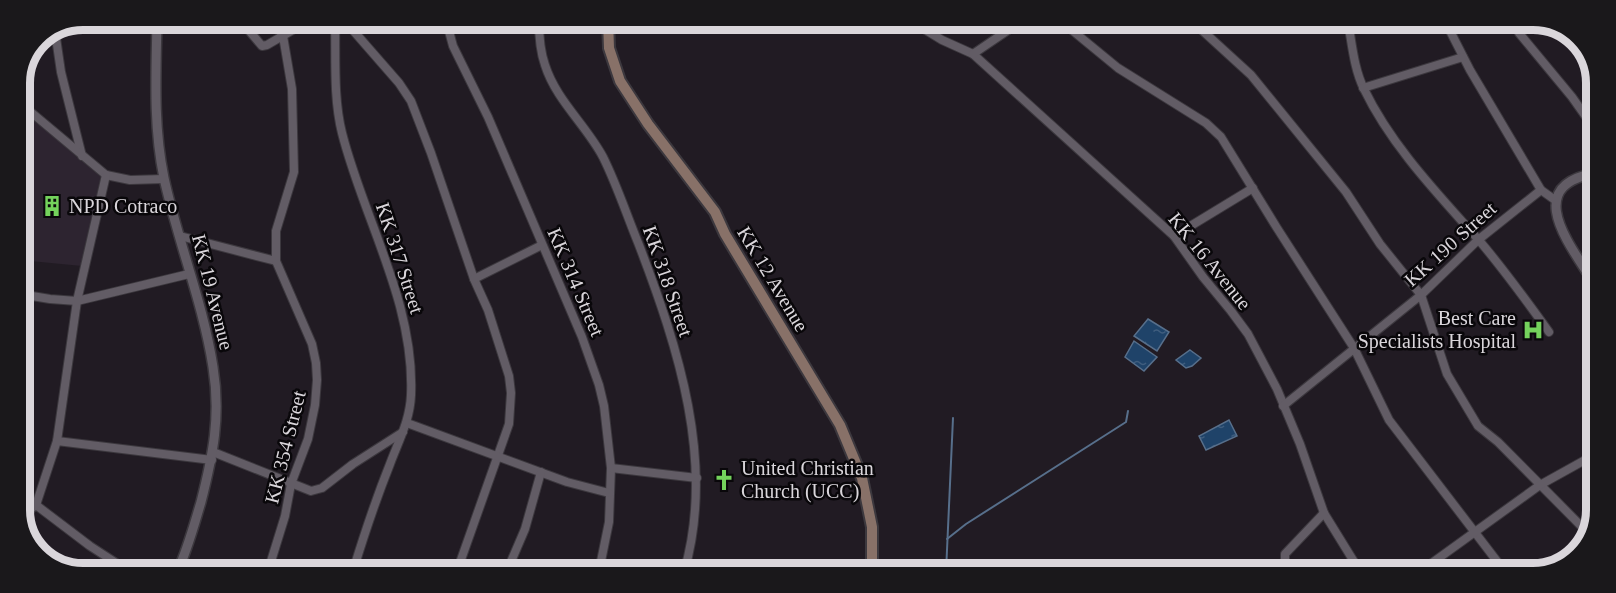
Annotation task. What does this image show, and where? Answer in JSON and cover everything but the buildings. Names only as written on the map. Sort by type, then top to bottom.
[{"type":"main road","name":"KK 12 Avenue","points":[[608,30],[609,48],[620,81],[648,124],[715,212],[725,234],[840,425],[862,478],[872,527],[872,563]]},
{"type":"street","name":"KK 19 Avenue","points":[[157,30],[156,115],[164,179],[213,367],[216,396],[213,456],[193,532],[181,563]]},
{"type":"street","points":[[248,30],[262,46],[294,30]]},
{"type":"street","name":"KK 354 Street","points":[[270,563],[285,516],[291,484],[308,439],[315,405],[316,363],[303,320],[276,261],[276,231],[294,172],[292,89],[284,36],[280,30]]},
{"type":"street","name":"KK 317 Street","points":[[335,30],[341,128],[396,288],[403,319],[411,378],[411,395],[405,427],[390,462],[356,563]]},
{"type":"street","points":[[353,30],[399,83],[411,101],[474,279],[488,310],[508,376],[511,410],[509,424],[499,458],[460,563]]},
{"type":"street","name":"KK 314 Street","points":[[449,30],[453,46],[488,117],[582,337],[599,385],[604,406],[610,468],[609,522],[601,563]]},
{"type":"street","name":"KK 318 Street","points":[[539,30],[540,46],[548,74],[602,156],[626,212],[662,306],[675,352],[689,417],[697,478],[697,504],[686,563]]},
{"type":"street","name":"KK 16 Avenue","points":[[926,30],[973,54],[1174,236],[1248,334],[1263,360],[1300,444],[1324,513],[1355,563]]},
{"type":"street","points":[[973,54],[1008,30]]},
{"type":"street","points":[[1072,30],[1119,68],[1206,123],[1221,137],[1354,348],[1389,420],[1499,563]]},
{"type":"street","points":[[1202,30],[1251,75],[1346,192],[1380,244],[1421,295],[1447,374],[1478,426],[1498,442],[1583,528]]},
{"type":"street","points":[[1349,30],[1356,67],[1363,88],[1388,131],[1550,332]]},
{"type":"street","points":[[1450,30],[1463,57],[1540,190],[1557,197]]},
{"type":"street","points":[[1519,33],[1586,118]]},
{"type":"street","points":[[56,38],[61,72],[82,156]]},
{"type":"street","points":[[1363,88],[1463,57]]},
{"type":"street","points":[[30,112],[106,175],[130,180],[164,179]]},
{"type":"street","points":[[30,510],[36,505],[57,441],[77,301],[106,175]]},
{"type":"street","points":[[1586,176],[1569,183],[1557,197],[1556,215],[1586,270]]},
{"type":"street","points":[[1174,236],[1253,188]]},
{"type":"street","name":"KK 190 Street","points":[[1283,406],[1421,295],[1478,240],[1540,190]]},
{"type":"street","points":[[180,236],[276,261]]},
{"type":"street","points":[[474,279],[542,245]]},
{"type":"street","points":[[30,296],[77,301],[189,274]]},
{"type":"street","points":[[57,441],[213,456],[255,467],[311,491],[322,488],[405,427],[567,482],[609,493]]},
{"type":"street","points":[[1432,563],[1540,485],[1586,459]]},
{"type":"street","points":[[610,468],[697,478]]},
{"type":"street","points":[[510,563],[525,529],[541,472]]},
{"type":"street","points":[[36,505],[116,563]]},
{"type":"street","points":[[1286,563],[1285,554],[1324,513]]},
{"type":"shaded area","name":"NPD Cotraco","points":[[30,114],[106,175],[82,266],[30,261]]},
{"type":"water","points":[[1148,319],[1169,332],[1157,351],[1134,336]]},
{"type":"water","points":[[1134,341],[1157,357],[1144,371],[1125,357]]},
{"type":"water","points":[[1190,350],[1201,358],[1186,368],[1176,360]]},
{"type":"water","points":[[1229,420],[1237,436],[1206,450],[1199,436]]},
{"type":"waterway","points":[[947,539],[966,524],[1126,422],[1128,411]]},
{"type":"waterway","points":[[946,563],[953,418]]},
{"type":"place","name":"NPD Cotraco","points":[[52,206]]},
{"type":"place","name":"Best Care Specialists Hospital","points":[[1533,330]]},
{"type":"place","name":"United Christian Church (UCC)","points":[[724,480]]}]
